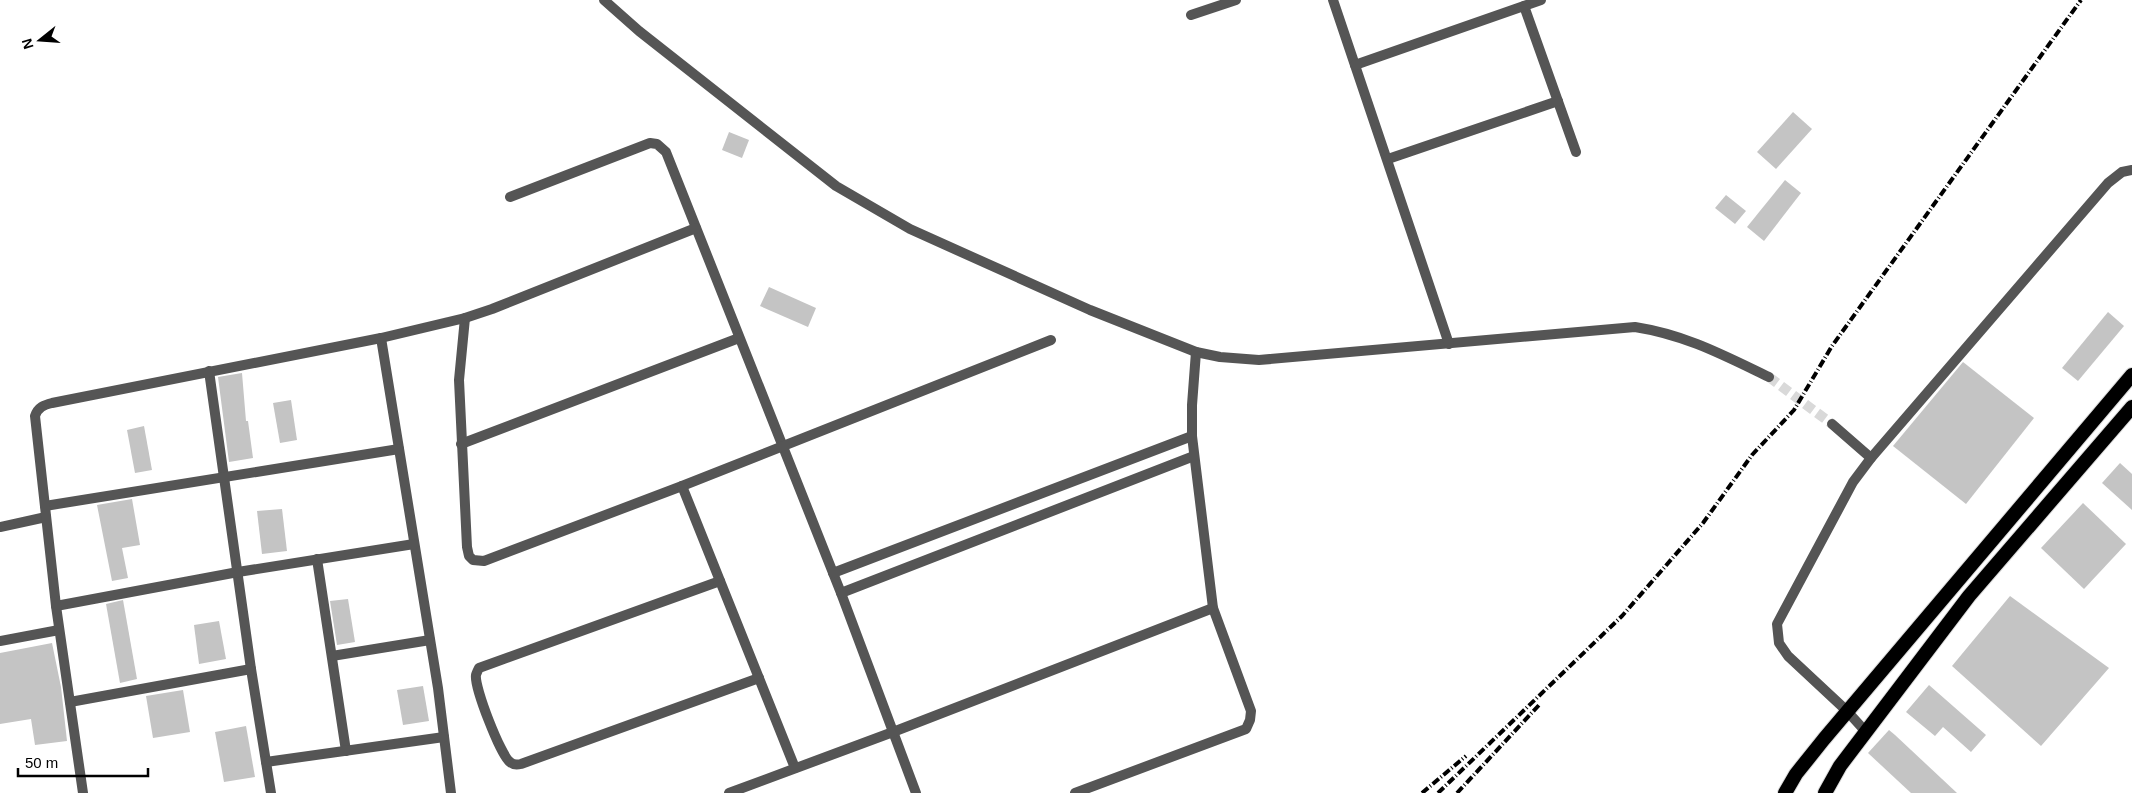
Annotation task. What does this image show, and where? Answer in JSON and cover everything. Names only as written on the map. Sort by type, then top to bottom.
[{"type":"highway","points":[[1785,793],[1796,774],[1847,711],[2132,375]]},
{"type":"highway","points":[[1825,793],[1840,766],[1969,596],[2132,407]]},
{"type":"street","points":[[604,0],[639,31],[836,186],[910,229],[1090,310],[1196,352],[1220,357],[1259,360],[1635,327],[1664,332],[1692,341],[1769,377]]},
{"type":"street","points":[[1191,14],[1236,0]]},
{"type":"street","points":[[1333,0],[1449,344]]},
{"type":"street","points":[[1355,65],[1542,0]]},
{"type":"street","points":[[1524,6],[1576,152]]},
{"type":"street","points":[[1388,159],[1558,101]]},
{"type":"street","points":[[510,197],[641,146],[657,144],[666,152],[841,593],[916,793]]},
{"type":"street","points":[[1866,732],[1847,711],[1788,656],[1779,642],[1777,624],[1853,482],[1871,458],[2108,183],[2122,172],[2132,170]]},
{"type":"street","points":[[83,793],[56,606],[35,416],[36,410],[42,406],[381,338],[465,318],[696,228]]},
{"type":"street","points":[[465,318],[459,367],[466,547],[469,556],[478,562],[682,486],[1051,340]]},
{"type":"street","points":[[381,338],[430,640],[451,793]]},
{"type":"street","points":[[461,444],[739,338]]},
{"type":"street","points":[[1075,793],[1246,729],[1250,720],[1252,711],[1213,608],[1192,436],[1196,352]]},
{"type":"street","points":[[209,371],[251,669],[271,793]]},
{"type":"street","points":[[1832,424],[1871,458]]},
{"type":"street","points":[[833,573],[1192,436]]},
{"type":"street","points":[[45,506],[399,448]]},
{"type":"street","points":[[841,593],[1194,456]]},
{"type":"street","points":[[682,486],[795,768]]},
{"type":"street","points":[[0,527],[46,517]]},
{"type":"street","points":[[56,606],[238,572],[414,544]]},
{"type":"street","points":[[317,560],[346,751]]},
{"type":"street","points":[[720,581],[479,668],[476,675],[478,689],[501,752],[509,762],[516,765],[521,764],[759,678]]},
{"type":"street","points":[[729,793],[893,732],[1213,608]]},
{"type":"street","points":[[0,641],[59,630]]},
{"type":"street","points":[[332,656],[430,640]]},
{"type":"street","points":[[70,702],[251,669]]},
{"type":"street","points":[[266,762],[444,737]]},
{"type":"building","points":[[1793,112],[1812,129],[1776,169],[1757,152]]},
{"type":"building","points":[[729,132],[749,140],[742,158],[722,150]]},
{"type":"building","points":[[1785,180],[1801,193],[1764,241],[1747,227]]},
{"type":"building","points":[[1726,195],[1746,211],[1735,224],[1715,208]]},
{"type":"building","points":[[769,287],[816,308],[808,327],[760,306]]},
{"type":"building","points":[[2108,312],[2124,326],[2078,381],[2062,368]]},
{"type":"building","points":[[1963,362],[2034,418],[1966,504],[1893,446]]},
{"type":"building","points":[[242,373],[246,421],[248,421],[253,458],[229,462],[218,377]]},
{"type":"building","points":[[291,400],[297,440],[280,443],[273,403]]},
{"type":"building","points":[[144,426],[152,470],[135,473],[127,430]]},
{"type":"building","points":[[2120,463],[2132,474],[2132,510],[2102,483]]},
{"type":"building","points":[[132,499],[140,545],[122,548],[128,578],[112,581],[97,505]]},
{"type":"building","points":[[2083,503],[2126,544],[2084,589],[2041,548]]},
{"type":"building","points":[[282,509],[287,551],[262,554],[257,511]]},
{"type":"building","points":[[2010,596],[2109,668],[2041,746],[1952,666]]},
{"type":"building","points":[[348,599],[355,642],[337,645],[330,601]]},
{"type":"building","points":[[123,600],[137,679],[120,683],[106,604]]},
{"type":"building","points":[[219,621],[226,659],[199,664],[194,625]]},
{"type":"building","points":[[52,643],[61,687],[67,741],[35,745],[31,719],[0,724],[0,653]]},
{"type":"building","points":[[1929,685],[1986,735],[1971,752],[1943,727],[1935,736],[1906,712]]},
{"type":"building","points":[[423,686],[429,721],[403,725],[397,690]]},
{"type":"building","points":[[183,690],[190,732],[153,738],[146,696]]},
{"type":"building","points":[[246,726],[255,777],[224,782],[215,732]]},
{"type":"building","points":[[1889,730],[1957,793],[1911,793],[1868,753]]},
{"type":"tunnel","points":[[1769,377],[1832,424]]},
{"type":"railway","points":[[1438,793],[1622,616],[1703,523],[1752,455],[1794,410],[1832,346],[2081,0]]},
{"type":"railway","points":[[1457,793],[1540,704]]},
{"type":"railway","points":[[1422,793],[1466,756]]}]
